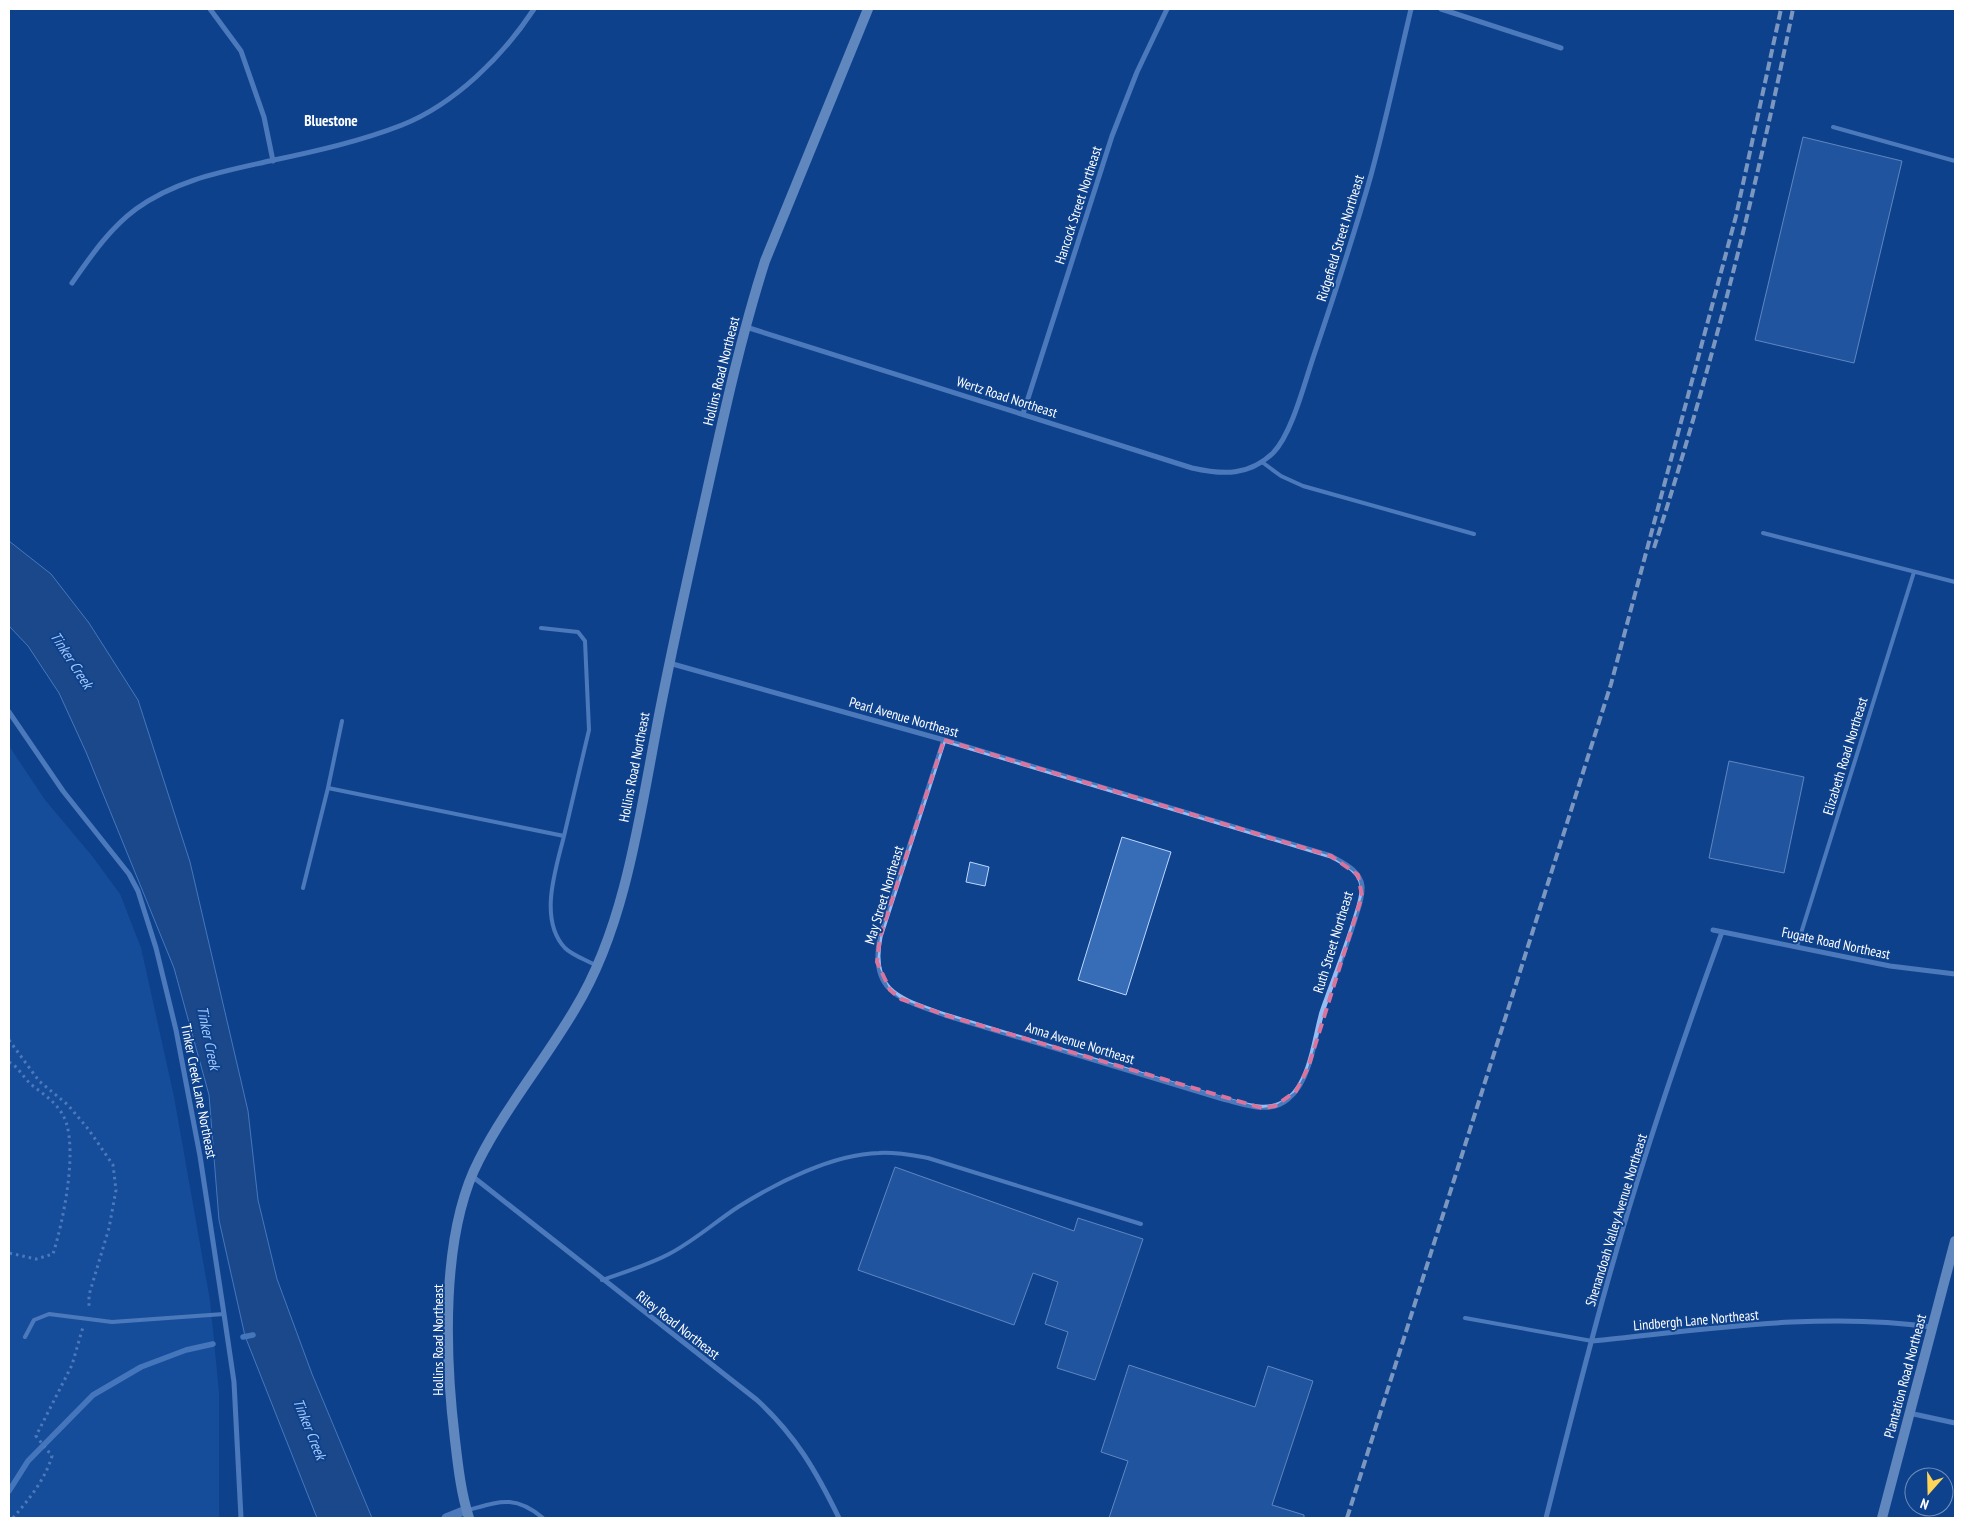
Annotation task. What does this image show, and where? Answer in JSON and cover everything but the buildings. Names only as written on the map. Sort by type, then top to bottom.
[{"type":"main road","name":"Hollins Road Northeast","points":[[467,1514],[452,1418],[449,1308],[454,1248],[461,1212],[472,1176],[497,1127],[575,1010],[597,966],[610,934],[625,884],[669,662],[746,326],[765,260],[868,9]]},
{"type":"main road","name":"Plantation Road Northeast","points":[[1882,1518],[1955,1240]]},
{"type":"street","points":[[210,9],[241,51],[264,117],[273,161]]},
{"type":"street","points":[[72,283],[96,248],[136,209],[153,198],[186,182],[222,171],[273,161],[352,141],[416,118],[447,99],[477,76],[503,50],[534,9]]},
{"type":"street","name":"Hancock Street Northeast","points":[[1023,414],[1112,136],[1138,72],[1167,9]]},
{"type":"street","name":"Ridgefield Street Northeast","points":[[1262,462],[1275,451],[1284,437],[1299,399],[1328,312],[1371,176],[1411,9]]},
{"type":"street","points":[[1442,9],[1561,48]]},
{"type":"street","name":"Wertz Road Northeast","points":[[746,326],[1192,468],[1231,474],[1248,470],[1262,462]]},
{"type":"street","name":"Pearl Avenue Northeast","points":[[669,662],[944,740],[1131,796]]},
{"type":"street","name":"Tinker Creek Lane Northeast","points":[[9,712],[40,761],[129,874],[138,891],[156,948],[178,1040],[200,1156],[224,1314],[234,1382],[241,1518]]},
{"type":"street","name":"May Street Northeast","points":[[944,740],[880,937],[877,962],[882,979],[890,990],[901,999],[952,1017]]},
{"type":"street","name":"Ruth Street Northeast","points":[[1131,796],[1331,856],[1348,866],[1358,875],[1362,885],[1362,896],[1343,957],[1322,1013],[1308,1068],[1296,1091],[1287,1100],[1276,1106],[1262,1108],[1201,1092]]},
{"type":"street","name":"Fugate Road Northeast","points":[[1712,930],[1890,966],[1955,974]]},
{"type":"street","name":"Shenandoah Valley Avenue Northeast","points":[[1546,1518],[1618,1246],[1693,1013],[1722,932]]},
{"type":"street","name":"Anna Avenue Northeast","points":[[952,1017],[1201,1092]]},
{"type":"street","name":"Riley Road Northeast","points":[[472,1176],[757,1400],[781,1422],[801,1447],[840,1518]]},
{"type":"street","name":"Lindbergh Lane Northeast","points":[[1592,1341],[1746,1325],[1866,1321],[1932,1327]]},
{"type":"street","points":[[1909,1413],[1955,1423]]},
{"type":"street","points":[[446,1518],[467,1514]]},
{"type":"lane","points":[[1832,127],[1955,161]]},
{"type":"lane","points":[[1262,462],[1281,476],[1303,486],[1474,534]]},
{"type":"lane","points":[[1763,533],[1955,582]]},
{"type":"lane","name":"Elizabeth Road Northeast","points":[[1797,946],[1914,572]]},
{"type":"lane","points":[[542,628],[578,632],[585,640],[589,730],[552,890],[552,927],[565,948],[597,966]]},
{"type":"lane","points":[[303,888],[328,788],[342,721]]},
{"type":"lane","points":[[328,788],[564,836]]},
{"type":"lane","points":[[602,1280],[669,1254],[707,1231],[737,1208],[773,1187],[811,1170],[852,1156],[877,1153],[903,1153],[928,1158],[1141,1224]]},
{"type":"lane","points":[[25,1336],[34,1320],[49,1314],[112,1322],[224,1314]]},
{"type":"lane","name":"Lindbergh Lane Northeast","points":[[1465,1318],[1592,1341]]},
{"type":"lane","points":[[467,1514],[500,1501],[515,1502],[530,1508],[543,1518]]},
{"type":"path","points":[[9,1040],[39,1081],[68,1105],[113,1165],[116,1190],[109,1228],[89,1296],[87,1314]]},
{"type":"path","points":[[9,1062],[14,1065],[32,1086],[49,1097],[66,1122],[70,1150],[65,1210],[52,1254],[36,1259],[9,1253]]},
{"type":"path","points":[[13,1518],[30,1498],[48,1469],[52,1456],[36,1436],[72,1365],[84,1323]]},
{"type":"highlighted area","points":[[944,740],[1331,856],[1358,875],[1362,896],[1308,1068],[1296,1091],[1275,1106],[1262,1108],[945,1015],[901,999],[890,990],[877,962],[880,937]]},
{"type":"shaded area","points":[[9,746],[45,800],[92,856],[120,894],[141,948],[174,1097],[210,1301],[219,1393],[219,1518],[9,1518]]},
{"type":"water","name":"Tinker Creek","points":[[9,541],[51,574],[89,623],[138,700],[190,862],[248,1111],[258,1200],[277,1279],[312,1374],[372,1518],[317,1518],[245,1336],[219,1220],[209,1095],[174,968],[86,752],[59,693],[28,646],[9,626]]},
{"type":"waterway","points":[[243,1337],[253,1335]]},
{"type":"waterway","points":[[9,1491],[28,1461],[93,1395],[141,1367],[186,1350],[213,1344]]},
{"type":"railway","points":[[1347,1518],[1611,684],[1736,216],[1781,9]]},
{"type":"railway","points":[[1654,548],[1695,415],[1731,280],[1764,145],[1793,9]]},
{"type":"district","name":"Bluestone","points":[[331,120]]}]
